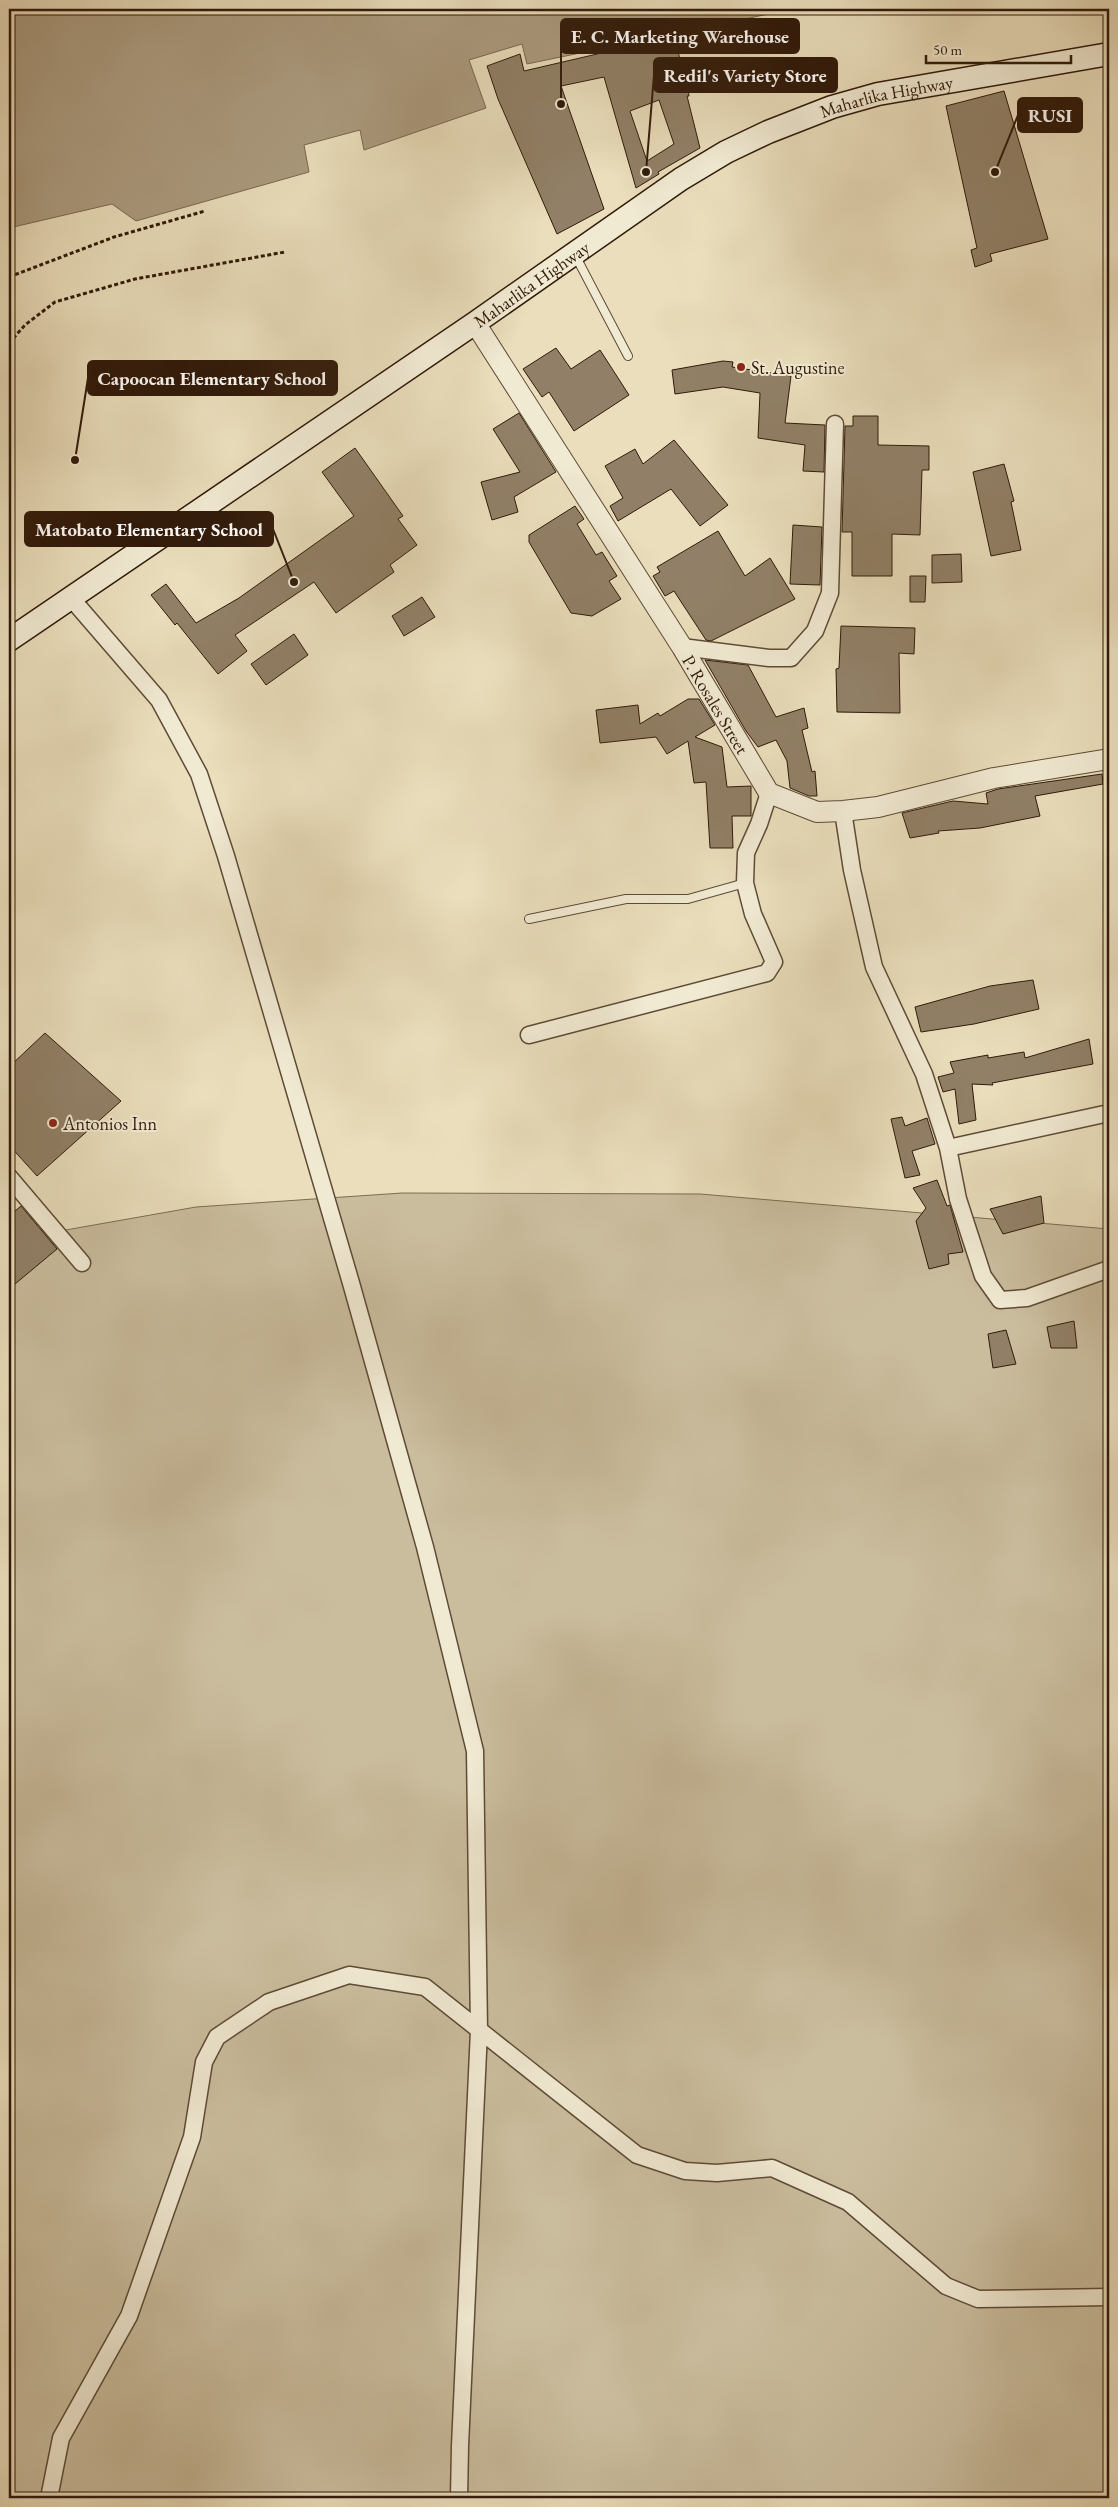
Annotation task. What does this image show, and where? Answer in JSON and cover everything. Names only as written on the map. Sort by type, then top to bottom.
[{"type":"main road","name":"Maharlika Highway","points":[[9,640],[475,323],[681,179],[726,152],[768,132],[832,107],[878,94],[1109,54]]},
{"type":"street","name":"P. Rosales Street","points":[[475,323],[682,647],[769,793]]},
{"type":"street","points":[[682,647],[769,658],[791,658],[815,631],[830,593],[835,424]]},
{"type":"street","points":[[71,598],[159,700],[199,774],[229,865],[349,1274],[424,1547],[475,1751],[479,2030],[459,2498]]},
{"type":"street","points":[[529,1035],[767,972],[774,962],[753,914],[746,883],[746,853],[759,824],[769,793],[817,812],[878,808],[994,778],[1109,759]]},
{"type":"street","points":[[843,811],[854,880],[874,967],[924,1074],[948,1148],[958,1198],[983,1276],[1000,1300],[1027,1298],[1109,1269]]},
{"type":"street","points":[[948,1148],[1109,1113]]},
{"type":"street","points":[[9,1177],[82,1263]]},
{"type":"street","points":[[49,2498],[61,2438],[129,2316],[192,2137],[204,2062],[217,2037],[270,2002],[350,1975],[425,1987],[637,2155],[685,2171],[717,2173],[772,2168],[848,2202],[946,2286],[978,2299],[1109,2297]]},
{"type":"lane","points":[[574,253],[628,356]]},
{"type":"lane","points":[[529,919],[626,899],[688,899],[746,883]]},
{"type":"path","points":[[9,277],[114,237],[205,211]]},
{"type":"path","points":[[9,343],[25,324],[55,302],[135,279],[285,252]]},
{"type":"shaded area","points":[[9,9],[793,9],[527,64],[522,44],[469,60],[486,108],[364,150],[360,130],[304,145],[309,172],[136,221],[112,204],[9,228]]},
{"type":"shaded area","points":[[402,1193],[700,1194],[1109,1229],[1109,2498],[9,2498],[9,1240],[196,1207]]},
{"type":"building","points":[[673,33],[680,59],[683,58],[689,96],[687,96],[700,148],[658,172],[659,174],[636,188],[604,77],[561,86],[604,209],[557,234],[498,99],[487,66],[520,54],[524,71],[623,48],[621,43]],"holes":[[[659,100],[674,144],[647,161],[630,111]]]},
{"type":"building","points":[[1004,91],[1048,239],[990,254],[992,261],[975,267],[971,250],[977,248],[946,106]]},
{"type":"building","points":[[556,348],[571,369],[600,350],[629,395],[574,431],[549,392],[542,397],[523,369]]},
{"type":"building","points":[[723,361],[733,362],[732,367],[791,376],[785,423],[825,425],[824,472],[803,471],[805,445],[758,438],[760,393],[723,387],[675,394],[672,370]]},
{"type":"building","points":[[519,413],[556,472],[514,497],[518,512],[492,520],[481,482],[520,472],[493,429]]},
{"type":"building","points":[[853,416],[878,416],[878,445],[929,446],[929,470],[922,470],[920,535],[892,534],[892,576],[852,576],[852,532],[842,532],[845,426],[853,426]]},
{"type":"building","points":[[674,440],[728,505],[700,526],[671,489],[618,521],[610,506],[623,498],[605,466],[635,449],[643,464]]},
{"type":"building","points":[[355,448],[403,516],[398,519],[417,545],[390,565],[394,572],[336,613],[314,582],[235,635],[247,651],[218,674],[177,623],[175,625],[151,595],[166,584],[196,623],[239,598],[354,516],[322,472]]},
{"type":"building","points":[[1004,464],[1014,501],[1011,502],[1021,550],[991,556],[973,472]]},
{"type":"building","points":[[575,506],[584,519],[577,524],[596,555],[602,552],[617,576],[609,581],[621,599],[592,616],[571,613],[529,542],[529,535]]},
{"type":"building","points":[[793,525],[822,527],[820,585],[790,584]]},
{"type":"building","points":[[718,531],[745,576],[770,558],[795,599],[711,641],[706,640],[674,591],[665,596],[653,576],[660,572],[657,567]]},
{"type":"building","points":[[961,554],[962,582],[932,583],[932,555]]},
{"type":"building","points":[[910,576],[926,576],[925,602],[910,602]]},
{"type":"building","points":[[422,597],[435,617],[404,636],[392,616]]},
{"type":"building","points":[[841,626],[915,628],[914,654],[899,653],[900,713],[837,712],[836,669],[839,668]]},
{"type":"building","points":[[294,634],[308,655],[266,685],[251,664]]},
{"type":"building","points":[[705,660],[748,665],[776,717],[804,708],[808,728],[802,730],[812,772],[815,771],[817,796],[809,796],[790,788],[787,761],[776,740],[758,747],[746,731]]},
{"type":"building","points":[[688,699],[699,699],[715,725],[695,737],[722,747],[727,787],[751,786],[751,816],[732,816],[733,848],[710,848],[706,782],[694,783],[688,741],[667,754],[656,737],[600,743],[596,710],[638,705],[640,724],[658,713],[660,716]]},
{"type":"building","points":[[1102,774],[1103,784],[1035,796],[1040,816],[980,828],[938,831],[939,833],[910,838],[902,813],[953,801],[988,804],[986,793],[998,789]]},
{"type":"building","points":[[1033,980],[1039,1009],[974,1024],[921,1032],[915,1007],[990,986]]},
{"type":"building","name":"Antonios Inn","points":[[45,1033],[121,1101],[37,1176],[9,1145],[9,1067]]},
{"type":"building","points":[[1089,1039],[1093,1064],[992,1083],[993,1085],[972,1084],[976,1120],[959,1124],[955,1089],[943,1092],[938,1077],[954,1073],[950,1062],[988,1055],[988,1058],[1024,1052],[1025,1058]]},
{"type":"building","points":[[902,1117],[905,1126],[927,1118],[935,1144],[912,1151],[920,1175],[905,1178],[891,1119]]},
{"type":"building","points":[[937,1180],[947,1206],[950,1205],[963,1252],[948,1254],[949,1264],[929,1269],[916,1221],[926,1208],[913,1188]]},
{"type":"building","points":[[1041,1196],[1044,1223],[1003,1234],[990,1209]]},
{"type":"building","points":[[21,1206],[57,1249],[9,1289],[9,1216]]},
{"type":"building","points":[[1074,1321],[1077,1348],[1051,1348],[1047,1327]]},
{"type":"building","points":[[1006,1330],[1016,1364],[993,1368],[988,1334]]},
{"type":"place","name":"E. C. Marketing Warehouse","points":[[561,104]]},
{"type":"place","name":"Redil's Variety Store","points":[[646,172]]},
{"type":"place","name":"RUSI","points":[[995,172]]},
{"type":"place","name":"St. Augustine","points":[[741,367]]},
{"type":"place","name":"Capoocan Elementary School","points":[[75,460]]},
{"type":"place","name":"Matobato Elementary School","points":[[294,582]]},
{"type":"place","name":"Antonios Inn","points":[[53,1123]]}]
